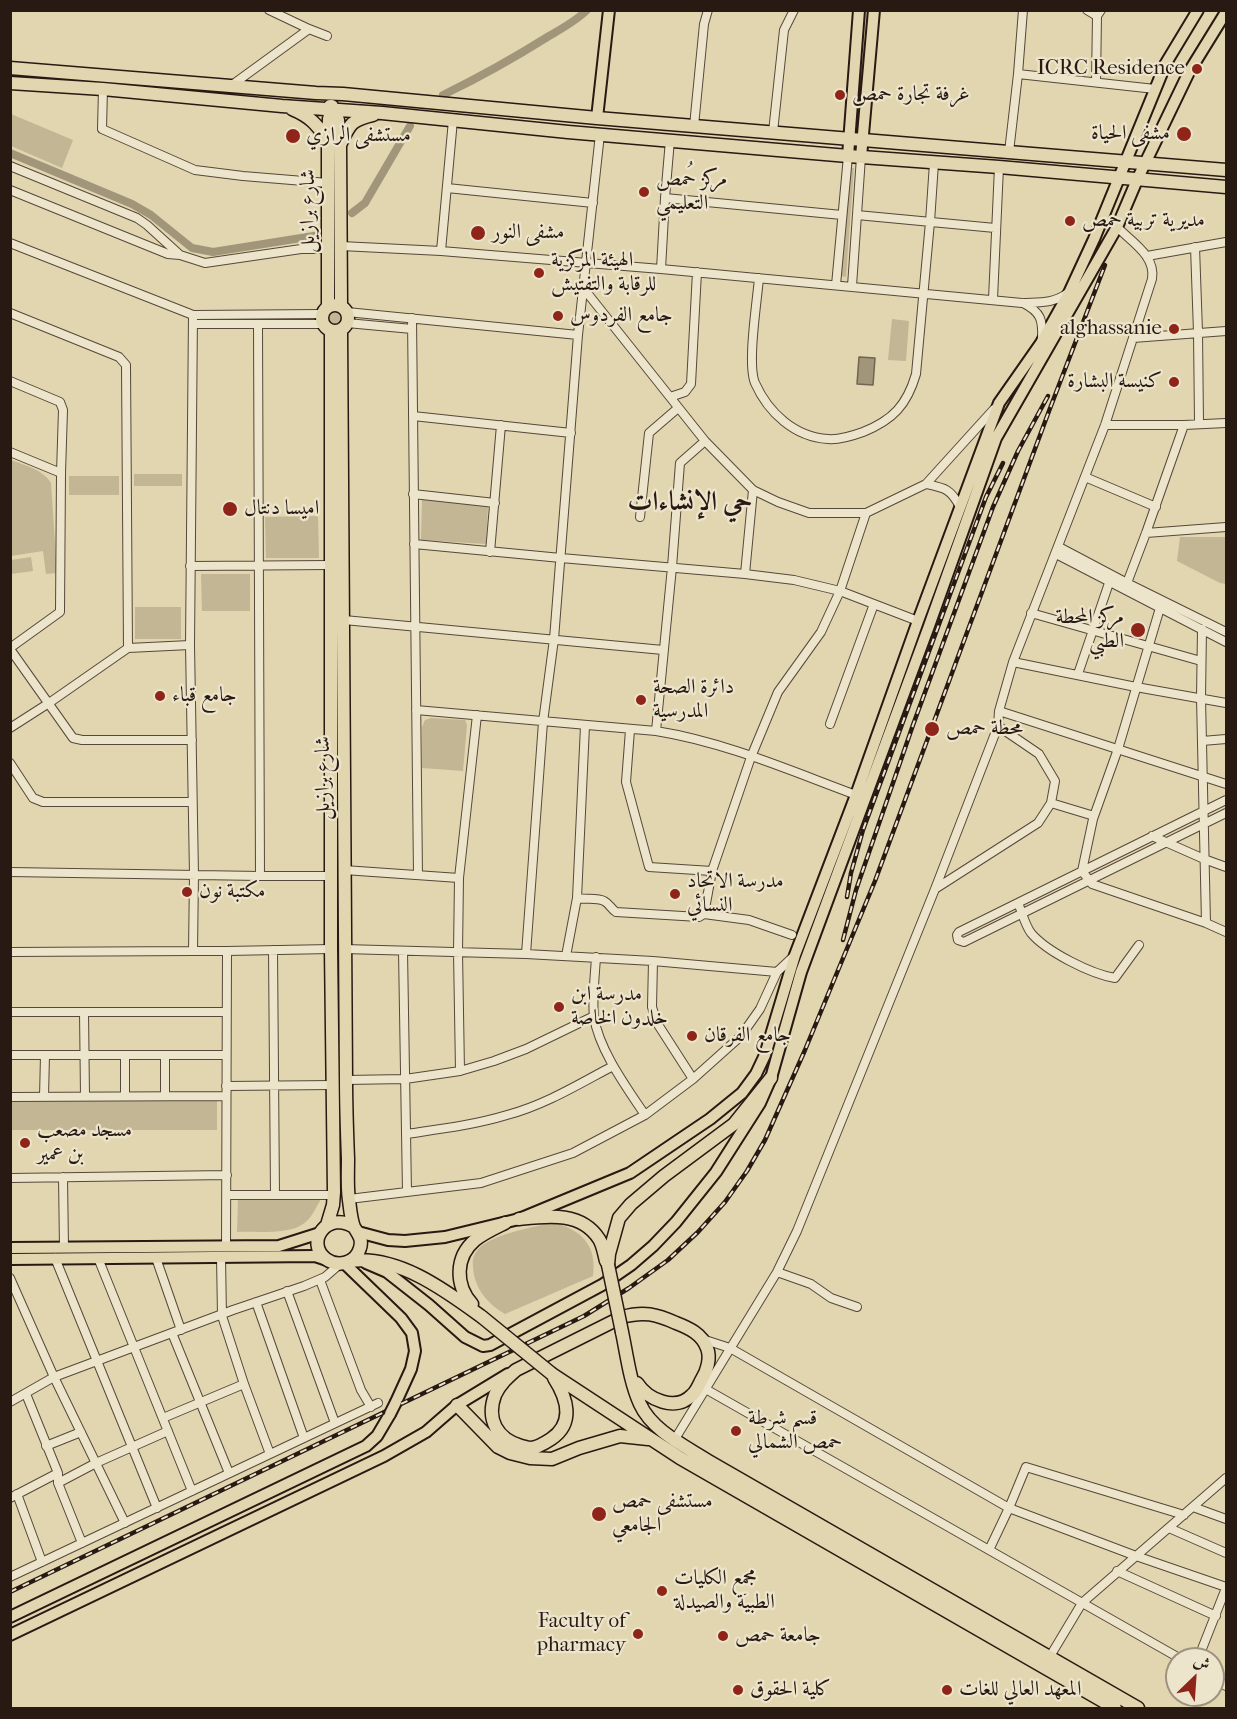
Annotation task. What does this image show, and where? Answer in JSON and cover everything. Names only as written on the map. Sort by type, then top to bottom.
[{"type":"highway","points":[[10,68],[343,94],[849,140],[1125,160],[1227,170]]},
{"type":"highway","points":[[10,83],[103,89],[848,156],[1227,187]]},
{"type":"highway","points":[[316,93],[327,100],[338,120],[334,142]]},
{"type":"highway","points":[[331,109],[334,101],[343,94]]},
{"type":"highway","name":"شارع برازيل","points":[[282,106],[305,114],[334,142],[335,318],[331,565],[338,949],[333,1085],[334,1195],[333,1205],[323,1229]]},
{"type":"highway","name":"شارع برازيل","points":[[335,247],[328,183],[334,142],[358,119],[382,113]]},
{"type":"highway","name":"شارع برازيل","points":[[335,318],[344,620],[338,873]]},
{"type":"highway","name":"شارع برازيل","points":[[338,949],[346,1080],[349,1199],[356,1229]]},
{"type":"highway","points":[[608,1265],[619,1218],[631,1204],[664,1176],[734,1124],[771,1078]]},
{"type":"highway","points":[[519,1219],[564,1217],[588,1228],[599,1239],[608,1265],[621,1332],[640,1404],[662,1430],[710,1462],[1138,1708]]},
{"type":"highway","points":[[345,1263],[356,1256],[361,1240],[356,1229],[340,1221],[323,1229],[318,1240],[321,1254],[327,1260],[333,1263],[345,1263],[363,1259],[379,1261],[403,1268],[450,1293],[552,1374],[690,1464],[1115,1708]]},
{"type":"highway","points":[[482,1317],[464,1296],[460,1283],[460,1264],[466,1251],[476,1240],[505,1223]]},
{"type":"highway","points":[[552,1374],[562,1391],[566,1405],[563,1430],[543,1444],[529,1448],[511,1443],[498,1434],[493,1419],[493,1406],[495,1395],[503,1382],[516,1370],[622,1317],[636,1313],[656,1314],[692,1329],[708,1349],[707,1371],[702,1387],[677,1403],[665,1403],[650,1397],[641,1390],[631,1375]]},
{"type":"highway","points":[[457,1405],[498,1447],[530,1458],[552,1459],[620,1436],[651,1439]]},
{"type":"main road","points":[[597,118],[609,10]]},
{"type":"main road","points":[[848,156],[859,10]]},
{"type":"main road","points":[[861,157],[874,10]]},
{"type":"main road","points":[[356,1229],[388,1240],[405,1241],[445,1237],[519,1219],[630,1173],[710,1119],[742,1093],[756,1074],[765,1056],[795,955],[999,403],[1041,344],[1069,293],[1166,63],[1198,10]]},
{"type":"main road","points":[[345,1263],[361,1262],[387,1272],[465,1337],[483,1346],[490,1345],[602,1285],[631,1265],[676,1222],[716,1172],[760,1102],[771,1078],[801,972],[996,438],[1117,227],[1189,72],[1227,12]]},
{"type":"main road","points":[[10,1259],[156,1258],[224,1252],[279,1246],[323,1229]]},
{"type":"main road","points":[[10,1248],[224,1252],[315,1256],[327,1260]]},
{"type":"main road","points":[[10,1617],[366,1446],[377,1436],[411,1369],[415,1352],[412,1333],[401,1318],[345,1263]]},
{"type":"main road","points":[[10,1635],[384,1456],[426,1432],[457,1405],[516,1370]]},
{"type":"street","points":[[269,10],[327,36]]},
{"type":"street","points":[[694,126],[704,24],[708,10]]},
{"type":"street","points":[[773,132],[784,30],[794,10]]},
{"type":"street","points":[[1009,152],[1023,10]]},
{"type":"street","points":[[1087,10],[1099,13],[1096,82]]},
{"type":"street","points":[[231,86],[309,29]]},
{"type":"street","points":[[1018,74],[1155,89]]},
{"type":"street","points":[[103,89],[102,129],[195,170],[328,183]]},
{"type":"street","points":[[441,251],[453,120]]},
{"type":"street","points":[[526,954],[543,722],[554,639],[578,335],[600,134]]},
{"type":"street","points":[[661,269],[670,140]]},
{"type":"street","points":[[836,285],[848,156]]},
{"type":"street","points":[[852,286],[861,157]]},
{"type":"street","points":[[759,278],[752,357],[754,381],[768,407],[795,429],[813,437],[829,440],[844,438],[878,426],[904,404],[916,374],[934,163]]},
{"type":"street","points":[[10,166],[137,218],[180,255]]},
{"type":"street","points":[[993,299],[999,167]]},
{"type":"street","points":[[447,188],[593,203]]},
{"type":"street","points":[[10,190],[168,254],[180,255],[205,263],[301,249],[335,247],[441,251],[697,272],[1022,303],[1058,300],[1069,293]]},
{"type":"street","points":[[665,198],[842,215]]},
{"type":"street","points":[[857,215],[995,228]]},
{"type":"street","points":[[675,1439],[702,1387],[730,1348],[777,1272],[797,1231],[998,726],[999,711],[1013,662],[1106,425],[1154,272],[1148,256],[1117,227]]},
{"type":"street","points":[[1148,256],[1227,242]]},
{"type":"street","points":[[10,243],[193,315],[412,318],[578,335]]},
{"type":"street","points":[[1195,248],[1198,423]]},
{"type":"street","points":[[670,397],[686,392],[691,384],[697,272]]},
{"type":"street","points":[[584,289],[705,441],[753,489],[778,502],[809,513],[866,513],[926,484],[999,403]]},
{"type":"street","points":[[1022,303],[1039,314],[1043,325],[1041,344]]},
{"type":"street","points":[[10,313],[119,357],[126,365],[128,648]]},
{"type":"street","points":[[193,315],[190,566],[193,951]]},
{"type":"street","points":[[193,324],[258,324],[335,318],[412,329]]},
{"type":"street","points":[[412,318],[418,875]]},
{"type":"street","points":[[258,324],[260,876]]},
{"type":"street","points":[[1133,338],[1227,331]]},
{"type":"street","points":[[10,381],[60,402],[63,410],[60,612],[10,648],[73,738],[82,740],[192,740]]},
{"type":"street","points":[[640,517],[649,433],[678,408]]},
{"type":"street","points":[[413,416],[572,433]]},
{"type":"street","points":[[1106,425],[1227,423]]},
{"type":"street","points":[[1127,583],[1184,425]]},
{"type":"street","points":[[490,552],[501,426]]},
{"type":"street","points":[[656,731],[680,464],[705,441]]},
{"type":"street","points":[[10,452],[61,474]]},
{"type":"street","points":[[1085,477],[1156,507]]},
{"type":"street","points":[[926,484],[950,491],[960,507]]},
{"type":"street","points":[[745,574],[753,489]]},
{"type":"street","points":[[413,494],[495,503]]},
{"type":"street","points":[[704,915],[712,871],[751,757],[778,692],[821,632],[840,591],[866,513]]},
{"type":"street","points":[[1146,533],[1227,526]]},
{"type":"street","points":[[414,544],[794,580],[840,591],[918,621]]},
{"type":"street","points":[[1057,550],[1109,583],[1227,642]]},
{"type":"street","points":[[1057,550],[1224,628]]},
{"type":"street","points":[[190,566],[331,565]]},
{"type":"street","points":[[1078,674],[1109,583]]},
{"type":"street","points":[[830,724],[874,604]]},
{"type":"street","points":[[1082,871],[1094,816],[1118,749],[1160,608]]},
{"type":"street","points":[[1031,614],[1201,661]]},
{"type":"street","points":[[344,620],[663,650]]},
{"type":"street","points":[[1202,629],[1201,698],[1206,924]]},
{"type":"street","points":[[10,728],[128,648],[190,645]]},
{"type":"street","points":[[1013,662],[1227,703]]},
{"type":"street","points":[[416,710],[656,731],[687,736],[856,795]]},
{"type":"street","points":[[999,711],[1227,784]]},
{"type":"street","points":[[460,1071],[459,878],[477,715]]},
{"type":"street","points":[[566,956],[577,898],[585,726]]},
{"type":"street","points":[[935,889],[1038,824],[1051,803],[1054,781],[1039,754],[998,726]]},
{"type":"street","points":[[630,730],[626,782],[649,867],[712,871]]},
{"type":"street","points":[[1202,741],[1227,739]]},
{"type":"street","points":[[10,763],[33,798],[43,802],[192,802]]},
{"type":"street","points":[[1227,800],[960,932],[957,935],[958,940],[964,942],[1227,813]]},
{"type":"street","points":[[1051,803],[1094,816]]},
{"type":"street","points":[[1152,836],[1227,867]]},
{"type":"street","points":[[1082,871],[1092,884],[1227,932]]},
{"type":"street","points":[[10,872],[260,876],[338,873],[459,878]]},
{"type":"street","points":[[577,898],[601,899],[616,912],[704,915],[749,920],[792,935]]},
{"type":"street","points":[[1018,903],[1030,932],[1045,946],[1098,973],[1115,978],[1139,945]]},
{"type":"street","points":[[10,952],[338,949],[458,952],[596,957],[777,972]]},
{"type":"street","points":[[273,950],[275,1195]]},
{"type":"street","points":[[227,951],[228,1195],[222,1316],[270,1454]]},
{"type":"street","points":[[402,951],[407,1192]]},
{"type":"street","points":[[349,1199],[481,1183],[573,1153],[645,1115],[693,1079],[741,1036],[760,1008],[777,972],[795,955]]},
{"type":"street","points":[[596,957],[594,1016],[598,1033],[613,1066],[645,1115]]},
{"type":"street","points":[[653,961],[652,1007],[657,1023],[693,1079]]},
{"type":"street","points":[[10,1012],[226,1012]]},
{"type":"street","points":[[84,1012],[85,1096]]},
{"type":"street","points":[[346,1080],[405,1079],[460,1071],[526,1049],[594,1016]]},
{"type":"street","points":[[125,1054],[125,1096]]},
{"type":"street","points":[[165,1054],[165,1096]]},
{"type":"street","points":[[10,1055],[226,1054]]},
{"type":"street","points":[[44,1097],[45,1055]]},
{"type":"street","points":[[406,1134],[454,1128],[509,1115],[561,1095],[613,1066]]},
{"type":"street","points":[[226,1086],[333,1085]]},
{"type":"street","points":[[10,1097],[226,1096]]},
{"type":"street","points":[[10,1178],[227,1175]]},
{"type":"street","points":[[63,1177],[64,1248]]},
{"type":"street","points":[[228,1195],[334,1195]]},
{"type":"street","points":[[55,1258],[157,1508]]},
{"type":"street","points":[[98,1258],[192,1491]]},
{"type":"street","points":[[156,1258],[181,1330]]},
{"type":"street","points":[[10,1402],[54,1377],[320,1280],[345,1263]]},
{"type":"street","points":[[777,1272],[811,1284],[831,1298],[857,1307]]},
{"type":"street","points":[[10,1278],[54,1377],[125,1523]]},
{"type":"street","points":[[11,1574],[42,1562],[375,1405],[361,1390],[320,1280]]},
{"type":"street","points":[[287,1292],[335,1424]]},
{"type":"street","points":[[256,1302],[304,1438]]},
{"type":"street","points":[[172,1333],[229,1473]]},
{"type":"street","points":[[702,1339],[730,1348],[1009,1508],[1227,1588],[1203,1647]]},
{"type":"street","points":[[163,1418],[244,1384]]},
{"type":"street","points":[[702,1387],[1165,1650]]},
{"type":"street","points":[[26,1394],[58,1473],[58,1483],[82,1543]]},
{"type":"street","points":[[58,1483],[96,1463],[168,1431]]},
{"type":"street","points":[[46,1446],[81,1432]]},
{"type":"street","points":[[988,1550],[1026,1467],[1184,1515]]},
{"type":"street","points":[[42,1562],[14,1496],[58,1473]]},
{"type":"street","points":[[1049,1658],[1082,1603],[1227,1478]]},
{"type":"street","points":[[1193,1507],[1227,1519]]},
{"type":"street","points":[[1169,1528],[1227,1553]]},
{"type":"street","points":[[1117,1571],[1216,1616]]},
{"type":"shaded area","points":[[864,11],[869,11],[859,117],[855,116]]},
{"type":"shaded area","points":[[11,114],[73,140],[62,168],[11,146]]},
{"type":"shaded area","points":[[850,168],[854,168],[846,277],[841,276]]},
{"type":"shaded area","points":[[334,310],[340,312],[342,318],[340,324],[334,326],[328,324],[326,318],[328,312]]},
{"type":"shaded area","points":[[892,319],[909,321],[906,361],[888,360]]},
{"type":"shaded area","points":[[859,357],[875,358],[873,385],[857,384]]},
{"type":"shaded area","points":[[11,460],[39,471],[51,483],[57,573],[46,574],[43,551],[11,556]]},
{"type":"shaded area","points":[[134,474],[182,474],[182,486],[134,486]]},
{"type":"shaded area","points":[[69,476],[119,476],[119,495],[69,495]]},
{"type":"shaded area","points":[[422,498],[488,506],[486,544],[421,540]]},
{"type":"shaded area","points":[[318,516],[319,558],[266,558],[265,517]]},
{"type":"shaded area","points":[[1180,537],[1226,537],[1226,584],[1177,561]]},
{"type":"shaded area","points":[[31,557],[33,571],[11,574],[11,560]]},
{"type":"shaded area","points":[[201,574],[250,574],[250,611],[202,611]]},
{"type":"shaded area","points":[[135,607],[181,607],[181,639],[135,639]]},
{"type":"shaded area","points":[[431,718],[465,720],[467,725],[463,771],[422,768],[422,727],[425,720]]},
{"type":"shaded area","points":[[217,1099],[217,1130],[11,1130],[10,1100]]},
{"type":"shaded area","points":[[238,1199],[319,1199],[320,1201],[313,1214],[303,1224],[289,1230],[237,1232]]},
{"type":"shaded area","points":[[554,1222],[572,1230],[586,1241],[593,1256],[593,1276],[505,1314],[494,1307],[478,1287],[473,1269],[474,1255],[481,1246],[500,1236]]},
{"type":"waterway","points":[[443,95],[523,52],[587,10]]},
{"type":"waterway","points":[[352,213],[365,203],[410,126]]},
{"type":"waterway","points":[[10,153],[132,204],[151,215],[192,248],[213,252],[320,235]]},
{"type":"railway","points":[[10,1592],[584,1316],[668,1260],[725,1202],[765,1140],[875,881],[1105,265]]},
{"type":"railway","points":[[843,940],[856,890],[913,725],[993,507],[1018,451],[1048,396]]},
{"type":"railway","points":[[847,897],[863,830],[986,497],[1003,463]]},
{"type":"place","name":"ICRC Residence","points":[[1197,69]]},
{"type":"place","name":"غرفة تجارة حمص","points":[[840,95]]},
{"type":"place","name":"مشفى الحياة","points":[[1184,134]]},
{"type":"place","name":"مستشفى الرازي","points":[[293,136]]},
{"type":"place","name":"مركز حُمص التعليمي","points":[[644,192]]},
{"type":"place","name":"مديرية تربية حمص","points":[[1070,221]]},
{"type":"place","name":"مشفى النور","points":[[478,233]]},
{"type":"place","name":"الهيئة المركزية للرقابة والتفتيش","points":[[539,273]]},
{"type":"place","name":"جامع الفردوس","points":[[558,316]]},
{"type":"place","name":"alghassanie","points":[[1174,329]]},
{"type":"place","name":"كنيسة البشارة","points":[[1174,382]]},
{"type":"place","name":"اميسا دنتال","points":[[230,509]]},
{"type":"place","name":"مركز المحطة الطبي","points":[[1138,630]]},
{"type":"place","name":"جامع قباء","points":[[160,696]]},
{"type":"place","name":"دائرة الصحة المدرسية","points":[[641,700]]},
{"type":"place","name":"محطة حمص","points":[[932,729]]},
{"type":"place","name":"مكتبة نون","points":[[187,892]]},
{"type":"place","name":"مدرسة الاتحاد النسائي","points":[[675,894]]},
{"type":"place","name":"مدرسة ابن خلدون الخاصة","points":[[559,1007]]},
{"type":"place","name":"جامع الفرقان","points":[[692,1036]]},
{"type":"place","name":"مسجد مصعب بن عمير","points":[[25,1143]]},
{"type":"place","name":"قسم شرطة حمص الشمالي","points":[[736,1431]]},
{"type":"place","name":"مستشفى حمص الجامعي","points":[[599,1514]]},
{"type":"place","name":"مجمع الكليات الطبية والصيدلة","points":[[662,1591]]},
{"type":"place","name":"Faculty of pharmacy","points":[[638,1634]]},
{"type":"place","name":"جامعة حمص","points":[[723,1636]]},
{"type":"place","name":"كلية الحقوق","points":[[738,1690]]},
{"type":"place","name":"المعهد العالي للغات","points":[[947,1690]]},
{"type":"district","name":"حي الإنشاءات","points":[[690,503]]}]
